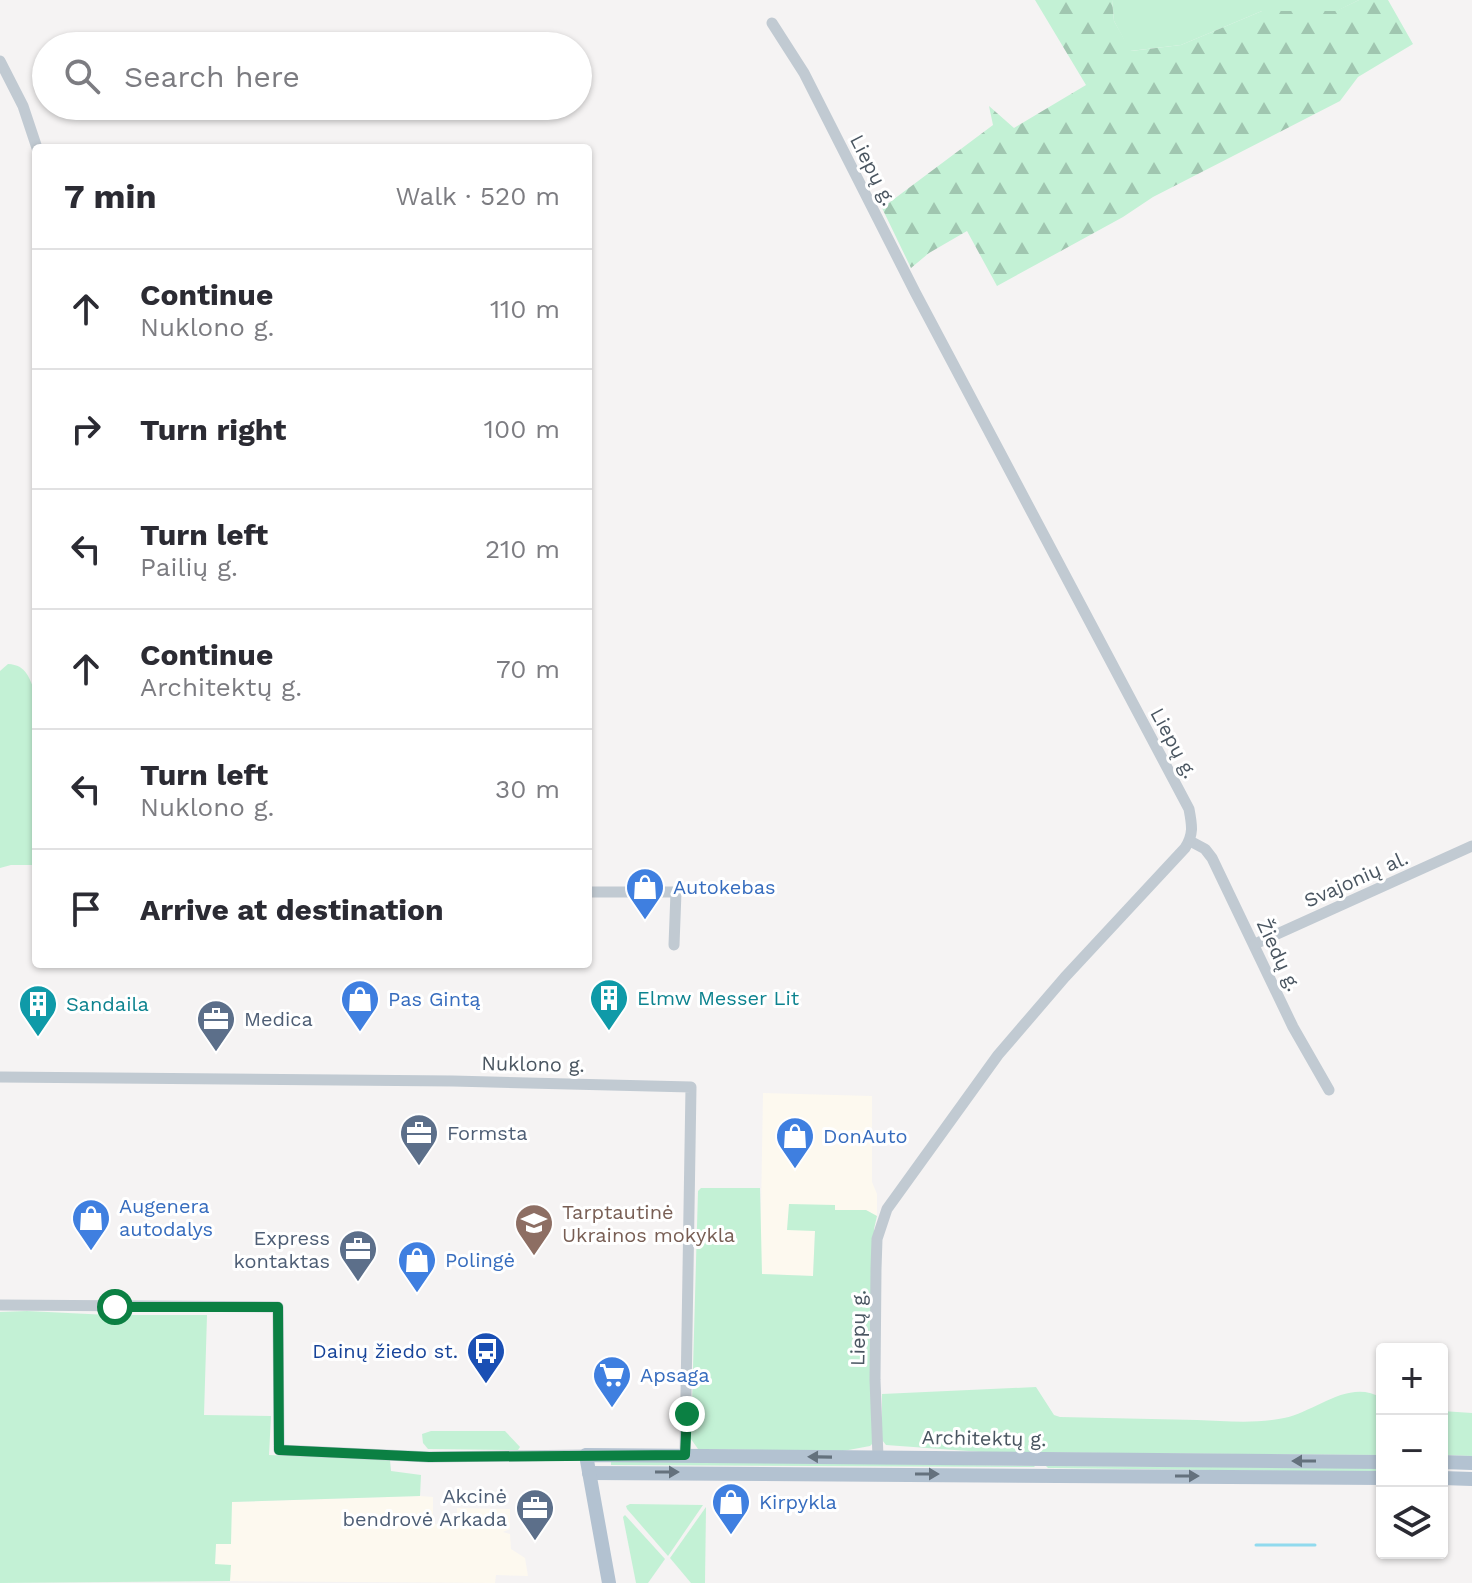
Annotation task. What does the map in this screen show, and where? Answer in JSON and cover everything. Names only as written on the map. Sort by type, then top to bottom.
[{"type":"main road","name":"Architektų g.","points":[[586,1455],[1376,1462]]},
{"type":"main road","points":[[586,1455],[609,1583]]},
{"type":"main road","points":[[1043,1459],[1043,1475]]},
{"type":"main road","points":[[1448,1462],[1472,1463]]},
{"type":"main road","name":"Architektų g.","points":[[589,1473],[1376,1478]]},
{"type":"main road","points":[[1448,1478],[1472,1479]]},
{"type":"street","name":"Liepų g.","points":[[772,23],[804,73],[902,267],[1189,809],[1193,826],[1190,841],[1008,1043],[887,1209],[877,1239],[875,1380],[878,1457]]},
{"type":"street","points":[[0,61],[23,106],[36,144]]},
{"type":"street","name":"Žiedų g.","points":[[1190,841],[1205,849],[1212,858],[1293,1027],[1329,1090]]},
{"type":"street","name":"Svajonių al.","points":[[1255,944],[1472,846]]},
{"type":"street","points":[[592,892],[676,892],[674,945]]},
{"type":"street","name":"Nuklono g.","points":[[3,1077],[483,1081],[691,1087],[685,1455]]},
{"type":"street","points":[[0,1305],[278,1307],[279,1450],[429,1457],[586,1455]]},
{"type":"shaded area","points":[[763,1093],[872,1096],[872,1182],[877,1194],[877,1216],[866,1210],[835,1210],[835,1206],[815,1231],[813,1276],[761,1274]]},
{"type":"shaded area","points":[[433,1497],[433,1524],[457,1524],[457,1508],[510,1509],[510,1529],[503,1532],[510,1534],[511,1549],[525,1558],[528,1576],[496,1575],[495,1583],[230,1581],[230,1565],[215,1565],[216,1544],[231,1543],[231,1502]]},
{"type":"green space","points":[[1035,0],[1112,0],[1114,21],[1131,51],[1181,45],[1262,11],[1336,11],[1359,0],[1388,0],[1413,44],[1358,77],[1340,101],[1153,197],[1123,217],[997,286],[967,231],[929,253],[911,268],[882,208],[993,125],[989,106],[1014,128],[1086,85]]},
{"type":"green space","points":[[1112,0],[1359,0],[1337,11],[1262,11],[1181,45],[1130,51],[1114,21]]},
{"type":"green space","points":[[8,664],[19,667],[32,685],[32,865],[0,868],[0,671]]},
{"type":"green space","points":[[701,1188],[760,1188],[762,1274],[813,1276],[815,1231],[787,1230],[789,1204],[835,1205],[835,1210],[866,1210],[877,1216],[874,1229],[873,1443],[870,1446],[843,1451],[698,1449],[691,1439],[698,1191]]},
{"type":"green space","points":[[0,1312],[207,1315],[204,1415],[271,1416],[269,1455],[390,1460],[391,1471],[421,1475],[420,1496],[232,1502],[231,1544],[216,1544],[215,1564],[231,1565],[230,1581],[0,1583]]},
{"type":"green space","points":[[1036,1387],[1054,1415],[1060,1417],[1240,1422],[1284,1418],[1345,1394],[1370,1393],[1376,1396],[1376,1455],[982,1452],[886,1445],[882,1440],[882,1394]]},
{"type":"green space","points":[[1448,1411],[1472,1413],[1472,1456],[1448,1455]]},
{"type":"green space","points":[[431,1431],[505,1431],[520,1447],[518,1450],[428,1449],[423,1443],[422,1434]]},
{"type":"green space","points":[[611,1460],[1034,1466],[1035,1467],[611,1465]]},
{"type":"green space","points":[[1046,1466],[1376,1468],[1376,1472]]},
{"type":"green space","points":[[703,1505],[668,1556],[627,1509],[626,1506]]},
{"type":"green space","points":[[706,1507],[705,1583],[691,1583],[670,1558]]},
{"type":"green space","points":[[625,1515],[665,1559],[648,1583],[636,1583]]},
{"type":"waterway","points":[[1256,1545],[1315,1545]]},
{"type":"place","name":"Autokebas","points":[[645,921]]},
{"type":"place","name":"Elmw Messer Lit","points":[[609,1032]]},
{"type":"place","name":"Pas Gintą","points":[[360,1033]]},
{"type":"place","name":"Sandaila","points":[[38,1038]]},
{"type":"place","name":"Medica","points":[[216,1053]]},
{"type":"place","name":"Formsta","points":[[419,1167]]},
{"type":"place","name":"DonAuto","points":[[795,1170]]},
{"type":"place","name":"Augenera autodalys","points":[[91,1252]]},
{"type":"place","name":"Tarptautinė Ukrainos mokykla","points":[[534,1257]]},
{"type":"place","name":"Express kontaktas","points":[[358,1283]]},
{"type":"place","name":"Polingė","points":[[417,1294]]},
{"type":"place","name":"Dainų žiedo st.","points":[[486,1385]]},
{"type":"place","name":"Apsaga","points":[[612,1409]]},
{"type":"place","name":"Kirpykla","points":[[731,1536]]},
{"type":"place","name":"Akcinė bendrovė Arkada","points":[[535,1542]]},
{"type":"route","points":[[115,1307],[278,1307],[279,1450],[429,1457],[685,1455],[687,1414]]}]
